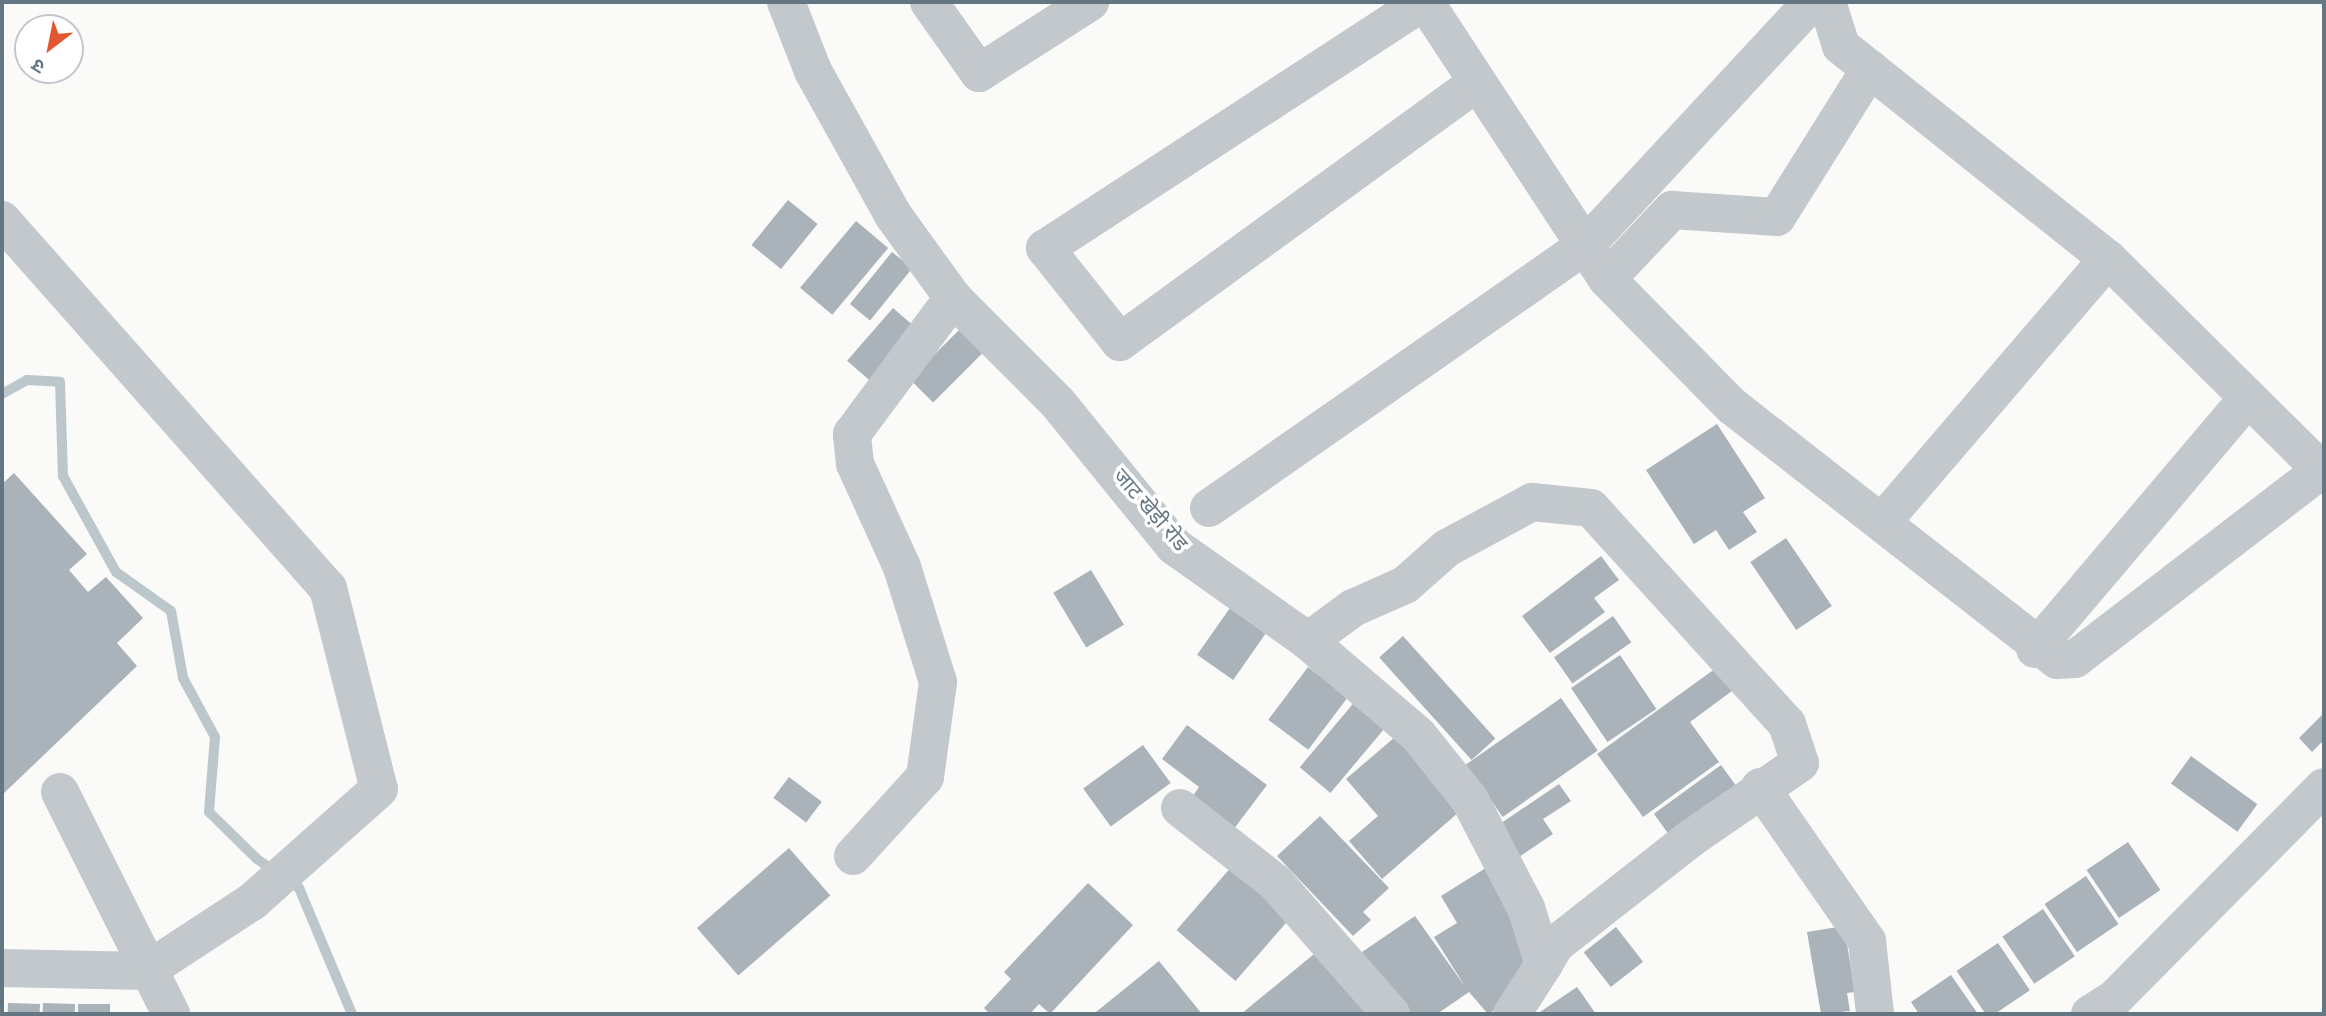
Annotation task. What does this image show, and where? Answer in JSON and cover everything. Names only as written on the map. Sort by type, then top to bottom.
[{"type":"street","name":"जाट खेड़ी रोड","points":[[786,2],[813,72],[893,215],[953,298],[1057,402],[1174,545],[1308,641],[1418,736],[1470,800],[1526,908],[1544,964]]},
{"type":"street","points":[[929,2],[979,73],[1090,2]]},
{"type":"street","points":[[1478,82],[1121,342],[1045,248],[1424,2],[1478,82],[1606,279],[1732,406],[1884,520],[2035,649],[2057,660],[2075,659],[2323,472],[2108,259],[1841,46],[1827,2]]},
{"type":"street","points":[[1209,509],[1585,246],[1812,2]]},
{"type":"street","points":[[1606,279],[1672,211],[1777,217],[1870,69]]},
{"type":"street","points":[[2,220],[328,588],[379,789],[253,901],[146,971],[2,968]]},
{"type":"street","points":[[1884,520],[2108,259]]},
{"type":"street","points":[[853,856],[925,777],[938,682],[902,566],[855,464],[852,434],[953,298]]},
{"type":"street","points":[[2035,649],[2248,398]]},
{"type":"street","points":[[1308,641],[1353,608],[1405,585],[1447,548],[1532,502],[1591,508],[1787,724],[1800,763],[1760,788],[1555,945],[1512,1014]]},
{"type":"street","points":[[2091,1014],[2114,999],[2324,787]]},
{"type":"street","points":[[1760,788],[1867,941],[1875,1014]]},
{"type":"street","points":[[60,792],[146,971],[171,1014]]},
{"type":"street","points":[[1180,808],[1276,883],[1391,1014]]},
{"type":"building","points":[[788,200],[818,224],[781,269],[751,245]]},
{"type":"building","points":[[856,221],[888,248],[832,315],[800,288]]},
{"type":"building","points":[[892,252],[912,268],[870,320],[850,304]]},
{"type":"building","points":[[893,308],[923,334],[877,387],[847,361]]},
{"type":"building","points":[[960,329],[983,352],[933,403],[910,379]]},
{"type":"building","points":[[1717,424],[1765,498],[1743,512],[1757,532],[1729,550],[1716,530],[1694,544],[1646,470]]},
{"type":"building","points":[[14,473],[87,554],[69,570],[88,592],[106,577],[143,618],[117,643],[137,666],[2,795],[2,484]]},
{"type":"building","points":[[1786,538],[1832,606],[1796,630],[1750,562]]},
{"type":"building","points":[[1601,556],[1619,580],[1594,598],[1605,612],[1550,653],[1522,616]]},
{"type":"building","points":[[1091,570],[1124,625],[1086,648],[1053,593]]},
{"type":"building","points":[[1239,595],[1275,620],[1233,680],[1197,655]]},
{"type":"building","points":[[1613,616],[1631,642],[1572,684],[1554,657]]},
{"type":"building","points":[[1403,636],[1495,739],[1472,760],[1379,657]]},
{"type":"building","points":[[1620,655],[1656,709],[1607,742],[1571,688]]},
{"type":"building","points":[[1723,663],[1740,685],[1690,722],[1719,762],[1643,817],[1597,754]]},
{"type":"building","points":[[1308,667],[1348,697],[1308,750],[1268,720]]},
{"type":"building","points":[[1561,698],[1598,750],[1503,817],[1466,765]]},
{"type":"building","points":[[1357,699],[1388,725],[1330,793],[1300,767]]},
{"type":"building","points":[[2324,713],[2324,740],[2312,752],[2299,738]]},
{"type":"building","points":[[1187,725],[1267,785],[1230,834],[1188,803],[1199,787],[1162,759]]},
{"type":"building","points":[[1402,731],[1467,805],[1382,879],[1349,841],[1378,816],[1346,779]]},
{"type":"building","points":[[1143,745],[1171,783],[1111,827],[1083,788]]},
{"type":"building","points":[[2191,756],[2257,804],[2237,832],[2171,784]]},
{"type":"building","points":[[1721,765],[1740,791],[1673,840],[1654,814]]},
{"type":"building","points":[[789,777],[822,802],[806,822],[773,798]]},
{"type":"building","points":[[1559,784],[1571,801],[1543,819],[1553,834],[1519,857],[1497,826]]},
{"type":"building","points":[[1320,816],[1389,888],[1363,912],[1371,920],[1353,936],[1277,856]]},
{"type":"building","points":[[2128,842],[2160,890],[2119,918],[2087,870]]},
{"type":"building","points":[[789,848],[830,896],[738,976],[697,928]]},
{"type":"building","points":[[1497,861],[1528,925],[1520,994],[1488,1014],[1469,992],[1437,1014],[1405,1014],[1362,952],[1415,916],[1466,988],[1434,937],[1457,923],[1441,896]]},
{"type":"building","points":[[1233,865],[1292,916],[1235,981],[1177,930]]},
{"type":"building","points":[[2086,876],[2118,924],[2077,952],[2045,904]]},
{"type":"building","points":[[1088,883],[1133,925],[1050,1014],[1039,1004],[1030,1014],[990,1014],[984,1008],[1011,979],[1004,972]]},
{"type":"building","points":[[2043,909],[2075,956],[2034,984],[2002,936]]},
{"type":"building","points":[[1844,926],[1855,992],[1847,993],[1850,1011],[1821,1014],[1807,932]]},
{"type":"building","points":[[1616,927],[1643,962],[1611,987],[1584,952]]},
{"type":"building","points":[[1998,943],[2030,990],[1995,1014],[1986,1014],[1957,971]]},
{"type":"building","points":[[1325,945],[1369,1014],[1241,1014]]},
{"type":"building","points":[[1159,961],[1202,1014],[1096,1012]]},
{"type":"building","points":[[1951,975],[1978,1014],[1919,1014],[1911,1002]]},
{"type":"building","points":[[1577,987],[1596,1014],[1537,1014]]},
{"type":"building","points":[[8,1003],[40,1004],[40,1014],[8,1014]]},
{"type":"building","points":[[43,1003],[75,1004],[75,1014],[43,1014]]},
{"type":"building","points":[[78,1004],[110,1004],[110,1014],[78,1014]]},
{"type":"waterway","points":[[2,394],[27,380],[60,382],[63,476],[116,572],[171,611],[183,678],[215,737],[209,812],[257,859],[299,888],[352,1014]]}]
